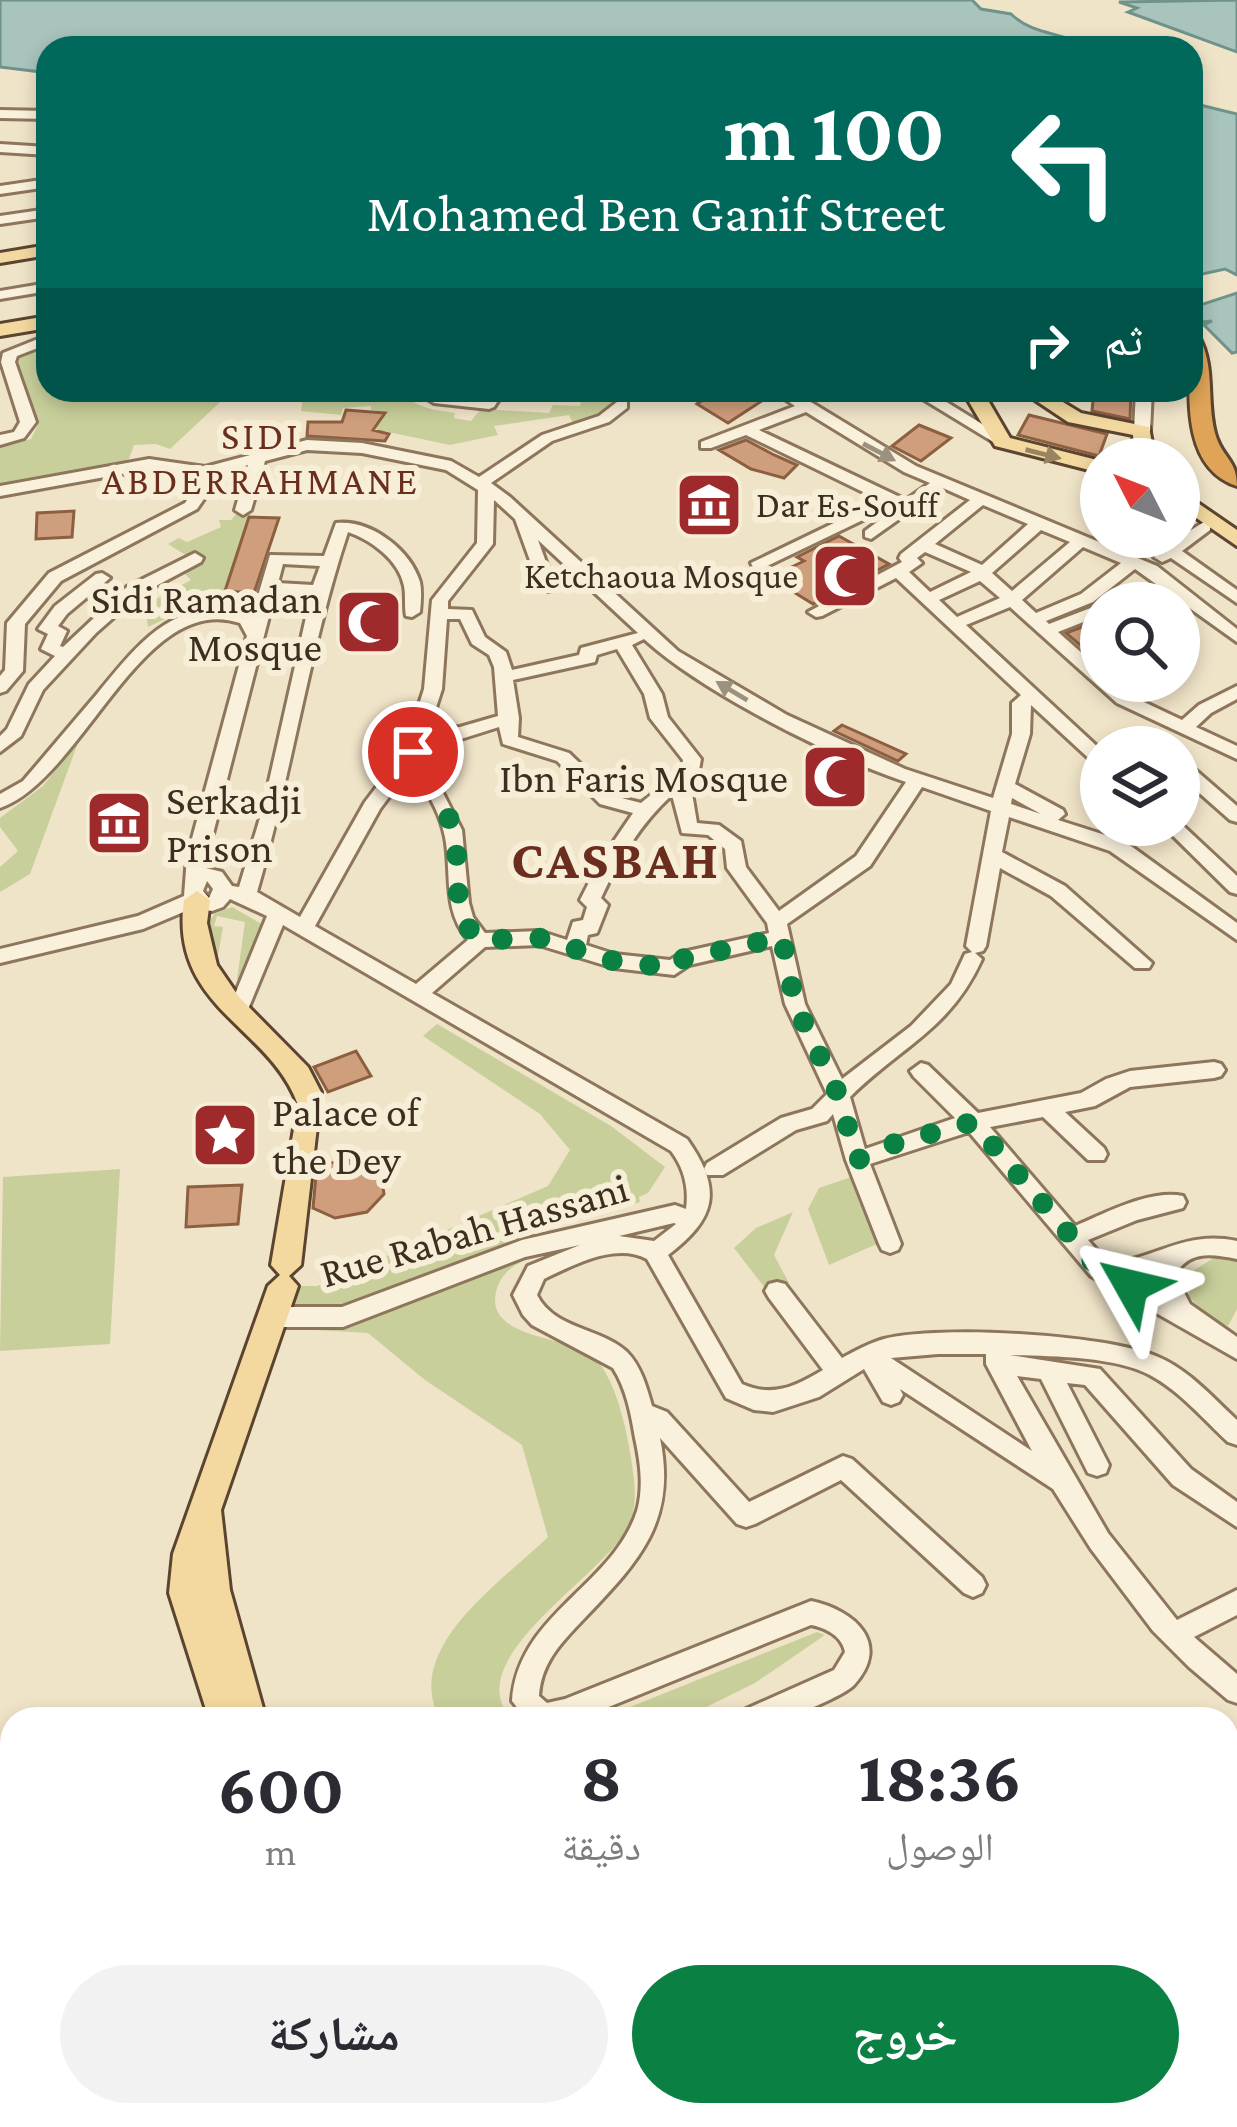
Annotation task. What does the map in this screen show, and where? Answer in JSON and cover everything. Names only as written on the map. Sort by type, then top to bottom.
[{"type":"highway","points":[[1203,350],[1212,436],[1237,467]]},
{"type":"highway","points":[[1200,402],[1208,450],[1237,479]]},
{"type":"main road","points":[[0,257],[36,252]]},
{"type":"main road","points":[[0,330],[36,324]]},
{"type":"main road","points":[[979,402],[1000,440],[1080,462]]},
{"type":"main road","points":[[1041,402],[1091,423]]},
{"type":"main road","points":[[1046,402],[1122,438]]},
{"type":"main road","points":[[1200,536],[1237,540]]},
{"type":"main road","points":[[1200,538],[1237,549]]},
{"type":"main road","points":[[210,896],[194,944],[202,968],[300,1074],[308,1106],[275,1317],[189,1554],[186,1593],[222,1707]]},
{"type":"main road","points":[[210,1489],[207,1537],[213,1590],[246,1707]]},
{"type":"street","points":[[0,114],[36,115]]},
{"type":"street","points":[[0,148],[36,153]]},
{"type":"street","points":[[28,177],[36,168]]},
{"type":"street","points":[[0,175],[36,180]]},
{"type":"street","points":[[0,190],[36,185]]},
{"type":"street","points":[[0,220],[36,215]]},
{"type":"street","points":[[0,295],[36,289]]},
{"type":"street","points":[[0,440],[19,434],[28,422],[8,362],[10,352],[36,343]]},
{"type":"street","points":[[800,402],[873,450],[1080,541]]},
{"type":"street","points":[[936,402],[1000,440]]},
{"type":"street","points":[[1142,438],[1144,402]]},
{"type":"street","points":[[706,445],[806,406]]},
{"type":"street","points":[[484,485],[547,438],[617,410]]},
{"type":"street","points":[[745,428],[908,507]]},
{"type":"street","points":[[0,491],[149,464],[175,464],[204,472],[303,446],[362,448],[442,462],[484,485],[520,514],[686,664],[781,719],[917,780],[1005,796],[1117,846],[1237,933]]},
{"type":"street","points":[[243,510],[258,458]]},
{"type":"street","points":[[0,687],[14,671],[20,616],[55,578],[191,506],[206,487],[204,472]]},
{"type":"street","points":[[871,534],[941,482]]},
{"type":"street","points":[[303,929],[381,793],[415,744],[433,689],[440,600],[473,565],[486,543],[484,485]]},
{"type":"street","points":[[816,612],[914,563],[907,558],[981,499]]},
{"type":"street","points":[[520,514],[547,586]]},
{"type":"street","points":[[760,563],[863,514]]},
{"type":"street","points":[[928,599],[981,574],[1039,524]]},
{"type":"street","points":[[0,956],[143,922],[210,896],[272,808],[320,591],[342,526],[354,526],[376,539],[402,566],[412,583],[412,612]]},
{"type":"street","points":[[955,624],[1011,601],[1080,542]]},
{"type":"street","points":[[923,545],[981,574],[1080,659]]},
{"type":"street","points":[[1200,548],[1233,590],[1200,600]]},
{"type":"street","points":[[0,746],[15,732],[35,688],[68,653],[133,591],[195,558]]},
{"type":"street","points":[[1121,558],[1162,582]]},
{"type":"street","points":[[1040,626],[1153,558]]},
{"type":"street","points":[[210,896],[197,857],[276,560],[329,561]]},
{"type":"street","points":[[898,571],[1080,740]]},
{"type":"street","points":[[68,653],[50,649],[58,631],[47,629],[61,610],[102,578]]},
{"type":"street","points":[[268,587],[320,591]]},
{"type":"street","points":[[1200,609],[1237,637]]},
{"type":"street","points":[[0,802],[30,785],[150,641],[167,629],[193,617],[218,613],[247,620],[254,634]]},
{"type":"street","points":[[439,614],[466,614],[478,640],[497,652],[510,718],[509,740],[563,757],[607,800],[643,810]]},
{"type":"street","points":[[1040,626],[1080,615]]},
{"type":"street","points":[[504,677],[589,658],[587,652],[649,634]]},
{"type":"street","points":[[576,946],[580,927],[590,928],[598,905],[590,900],[606,866],[616,858],[622,837],[643,810],[691,772],[687,750],[659,718],[653,694],[622,642]]},
{"type":"street","points":[[1186,726],[1205,709],[1237,692]]},
{"type":"street","points":[[715,1168],[789,1124],[819,1115],[918,1031],[959,988],[974,952],[1021,734],[1021,703],[1033,696]]},
{"type":"street","points":[[1130,702],[1180,726]]},
{"type":"street","points":[[415,744],[510,718]]},
{"type":"street","points":[[1200,736],[1237,753]]},
{"type":"street","points":[[415,744],[452,826],[466,923],[485,940]]},
{"type":"street","points":[[418,994],[485,940],[539,938],[614,961],[674,968],[683,959],[779,929],[863,861],[917,780]]},
{"type":"street","points":[[669,787],[683,794],[689,830],[712,829],[734,845],[737,868],[779,929],[795,1004],[839,1096],[857,1160],[890,1244]]},
{"type":"street","points":[[1200,787],[1237,816]]},
{"type":"street","points":[[1194,846],[1237,886]]},
{"type":"street","points":[[994,856],[1058,891],[1142,963]]},
{"type":"street","points":[[210,896],[278,914],[680,1144],[688,1154],[696,1187],[693,1221],[655,1253]]},
{"type":"street","points":[[239,1009],[278,914]]},
{"type":"street","points":[[436,960],[463,958]]},
{"type":"street","points":[[857,1160],[893,1144],[973,1122],[1088,1100],[1099,1089],[1214,1070]]},
{"type":"street","points":[[922,1071],[973,1122],[1100,1269],[1237,1349]]},
{"type":"street","points":[[1046,1107],[1096,1154]]},
{"type":"street","points":[[1071,1237],[1133,1212],[1175,1202]]},
{"type":"street","name":"Rue Rabah Hassani","points":[[275,1317],[343,1317],[522,1249],[660,1216],[675,1214],[693,1221]]},
{"type":"street","points":[[532,1707],[525,1700],[528,1666],[631,1551],[648,1521],[655,1482],[640,1412],[621,1361],[546,1322],[525,1301],[536,1273],[631,1242],[644,1244],[655,1253],[726,1379],[742,1397],[784,1402],[869,1356],[913,1344],[1146,1362],[1237,1435]]},
{"type":"street","points":[[1100,1269],[1138,1270],[1199,1245],[1237,1250]]},
{"type":"street","points":[[1180,1250],[1163,1275],[1174,1304],[1188,1318]]},
{"type":"street","points":[[777,1292],[839,1372]]},
{"type":"street","points":[[998,1354],[1081,1372],[1098,1381],[1181,1477],[1237,1516]]},
{"type":"street","points":[[998,1354],[1059,1482],[1175,1634],[1208,1670],[1237,1691]]},
{"type":"street","points":[[869,1356],[891,1395]]},
{"type":"street","points":[[869,1356],[1059,1482]]},
{"type":"street","points":[[1047,1368],[1097,1465]]},
{"type":"street","points":[[640,1412],[658,1419],[746,1516],[843,1467],[973,1585]]},
{"type":"street","points":[[1175,1634],[1237,1602]]},
{"type":"street","points":[[577,1707],[811,1613],[831,1618],[856,1640],[854,1665],[843,1679],[780,1707]]},
{"type":"green space","points":[[36,348],[36,402],[220,402],[170,449],[134,445],[128,461],[0,486],[0,448],[31,439],[39,423],[14,358]]},
{"type":"green space","points":[[302,402],[413,402],[471,421],[481,409],[549,413],[553,405],[580,406],[581,402],[623,402],[576,429],[569,415],[494,426],[498,435],[450,445],[374,429],[385,412],[371,410],[371,406],[343,408],[341,415],[301,411]]},
{"type":"green space","points":[[237,513],[250,513],[225,591],[148,627],[145,605],[191,580],[181,570],[192,559],[168,544],[179,538],[187,542],[221,527],[219,520],[231,520]]},
{"type":"green space","points":[[79,740],[30,874],[0,892],[0,867],[18,851],[0,827],[0,818],[43,786]]},
{"type":"green space","points":[[232,907],[265,926],[249,988],[237,979],[245,922],[217,916],[214,926],[223,927],[216,967],[206,927],[214,914]]},
{"type":"green space","points":[[437,1024],[611,1126],[665,1167],[648,1193],[639,1197],[640,1202],[543,1229],[393,1286],[361,1306],[289,1311],[293,1286],[317,1286],[548,1186],[570,1150],[540,1114],[423,1036]]},
{"type":"green space","points":[[120,1169],[110,1344],[0,1351],[3,1177]]},
{"type":"green space","points":[[857,1175],[879,1243],[829,1265],[808,1209],[819,1188]]},
{"type":"green space","points":[[793,1212],[774,1255],[789,1283],[768,1292],[734,1248],[756,1228]]},
{"type":"green space","points":[[569,1243],[571,1248],[526,1260],[507,1272],[496,1292],[496,1308],[516,1328],[583,1350],[603,1368],[626,1432],[635,1500],[625,1532],[610,1551],[516,1647],[503,1672],[500,1697],[505,1707],[436,1707],[434,1667],[445,1642],[484,1595],[548,1537],[522,1445],[425,1380],[368,1333],[315,1330],[357,1319],[481,1268]]},
{"type":"green space","points":[[1215,1257],[1237,1257],[1237,1309],[1228,1326],[1205,1315],[1189,1296],[1190,1273]]},
{"type":"green space","points":[[817,1632],[825,1635],[755,1683],[706,1707],[630,1707]]},
{"type":"water","points":[[0,0],[972,0],[981,9],[1011,14],[1060,36],[36,36],[36,72],[0,67]]},
{"type":"water","points":[[1237,0],[1237,52],[1128,12],[1137,8],[1119,2]]},
{"type":"water","points":[[1203,106],[1237,114],[1237,275],[1225,269],[1203,274]]},
{"type":"water","points":[[1237,293],[1237,352],[1232,353],[1204,325],[1212,321],[1203,322],[1203,304]]},
{"type":"building","points":[[700,402],[760,402],[728,423]]},
{"type":"building","points":[[1093,402],[1131,402],[1130,419],[1092,411]]},
{"type":"building","points":[[346,410],[385,413],[373,430],[389,434],[385,441],[307,436],[308,422],[342,422]]},
{"type":"building","points":[[1029,415],[1107,434],[1106,438],[1080,438],[1080,451],[1018,435]]},
{"type":"building","points":[[919,425],[951,438],[921,461],[892,446]]},
{"type":"building","points":[[746,440],[797,465],[784,478],[751,469],[719,450]]},
{"type":"building","points":[[74,511],[72,537],[36,539],[37,513]]},
{"type":"building","points":[[249,517],[279,518],[254,593],[225,591]]},
{"type":"building","name":"Ketchaoua Mosque","points":[[839,536],[889,564],[813,604],[787,588],[791,586],[777,574],[804,561],[797,557]]},
{"type":"building","name":"Sidi Ramadan Mosque","points":[[376,606],[383,617],[374,649],[353,648],[358,607]]},
{"type":"building","points":[[1080,628],[1080,645],[1066,633]]},
{"type":"building","points":[[842,725],[906,754],[898,761],[834,731]]},
{"type":"building","name":"Ibn Faris Mosque","points":[[830,756],[866,772],[840,795],[805,780]]},
{"type":"building","points":[[356,1051],[371,1076],[328,1092],[314,1067]]},
{"type":"building","points":[[354,1158],[380,1169],[384,1194],[367,1212],[335,1218],[313,1208],[316,1175],[326,1164]]},
{"type":"building","points":[[242,1185],[238,1224],[186,1227],[188,1187]]},
{"type":"place","name":"Dar Es-Souff","points":[[709,505]]},
{"type":"place","name":"Ketchaoua Mosque","points":[[845,576]]},
{"type":"place","name":"Sidi Ramadan Mosque","points":[[369,622]]},
{"type":"place","name":"Ibn Faris Mosque","points":[[835,777]]},
{"type":"place","name":"Serkadji Prison","points":[[119,823]]},
{"type":"place","name":"Palace of the Dey","points":[[225,1135]]},
{"type":"district","name":"SIDI ABDERRAHMANE","points":[[261,458]]},
{"type":"district","name":"CASBAH","points":[[616,860]]},
{"type":"route","points":[[413,752],[452,826],[458,891],[466,923],[480,940],[539,938],[614,961],[674,968],[683,959],[782,937],[790,992],[839,1096],[857,1160],[893,1144],[973,1122],[1099,1269],[1131,1286]]}]
